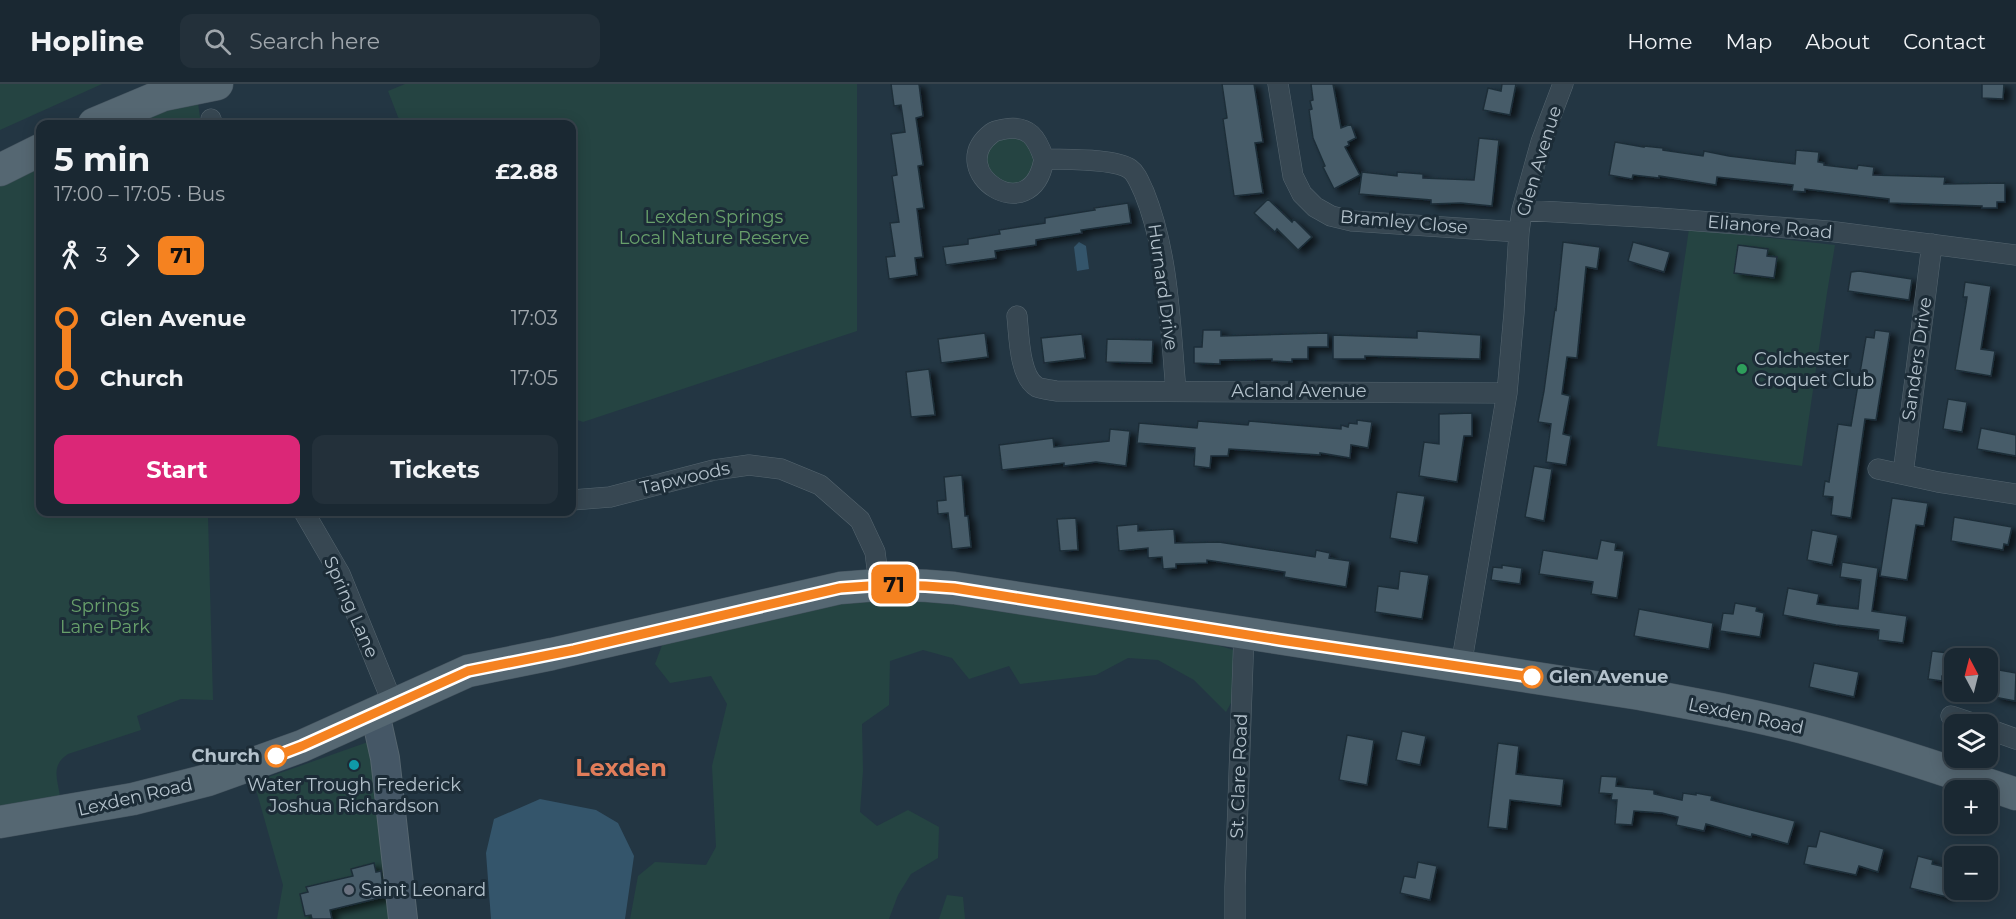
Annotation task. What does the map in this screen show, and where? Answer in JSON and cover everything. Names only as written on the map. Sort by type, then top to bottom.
[{"type":"main road","points":[[103,120],[169,90],[217,84]]},
{"type":"main road","points":[[0,170],[36,152]]},
{"type":"main road","name":"Lexden Road","points":[[0,822],[133,800],[208,780],[302,746],[468,671],[574,650],[840,588],[879,584],[954,588],[1640,694],[1729,710],[1910,758],[2016,794]]},
{"type":"street","name":"Bramley Close","points":[[1278,84],[1293,176],[1302,194],[1314,207],[1331,216],[1352,221],[1519,232]]},
{"type":"street","name":"Glen Avenue","points":[[1461,666],[1507,393],[1522,210],[1541,142],[1563,84]]},
{"type":"street","name":"Hurnard Drive","points":[[1044,159],[1121,165],[1131,169],[1138,178],[1155,220],[1167,288],[1176,391]]},
{"type":"street","name":"Elianore Road","points":[[1522,210],[1828,231],[2016,255]]},
{"type":"street","name":"Sanders Drive","points":[[1903,474],[1932,244]]},
{"type":"street","name":"Acland Avenue","points":[[1017,316],[1023,366],[1028,377],[1037,387],[1056,391],[1507,393]]},
{"type":"street","name":"Tapwoods","points":[[576,500],[610,497],[714,470],[749,465],[781,469],[820,485],[860,520],[875,552],[879,584]]},
{"type":"street","points":[[1878,469],[1938,482],[2016,494]]},
{"type":"street","name":"Spring Lane","points":[[306,516],[340,574],[384,709]]},
{"type":"street","name":"St. Clare Road","points":[[1235,919],[1244,633]]},
{"type":"street","points":[[384,709],[386,758],[403,919]]},
{"type":"street","points":[[1998,733],[2016,739]]},
{"type":"green space","points":[[0,84],[102,84],[0,130]]},
{"type":"green space","name":"Lexden Springs Local Nature Reserve","points":[[405,84],[857,84],[857,331],[583,422],[576,419],[576,120],[400,120],[388,91]]},
{"type":"green space","points":[[197,96],[200,120],[139,120]]},
{"type":"green space","points":[[1006,132],[1032,141],[1037,169],[1016,187],[986,173],[986,147]]},
{"type":"green space","name":"Springs Lane Park","points":[[36,164],[36,516],[208,516],[213,700],[181,699],[137,716],[141,730],[68,754],[63,758],[57,767],[60,796],[0,807],[0,186]]},
{"type":"green space","name":"Colchester Croquet Club","points":[[1689,229],[1835,245],[1802,466],[1657,446]]},
{"type":"green space","points":[[892,599],[968,603],[1183,635],[1237,651],[1238,690],[1226,712],[1194,680],[1158,660],[1128,658],[1096,675],[1020,684],[1009,666],[969,679],[952,658],[923,650],[890,661],[889,705],[862,724],[863,771],[860,812],[877,826],[908,810],[939,827],[938,858],[911,874],[898,895],[889,919],[630,919],[638,876],[655,862],[706,865],[716,847],[712,766],[727,704],[711,676],[670,683],[655,664],[664,640],[814,601]]},
{"type":"green space","points":[[368,742],[398,919],[277,919],[283,885],[255,786],[263,779]]},
{"type":"green space","points":[[947,895],[963,897],[965,919],[939,919]]},
{"type":"water","points":[[1079,242],[1086,246],[1089,269],[1077,271],[1074,247]]},
{"type":"water","points":[[540,799],[596,810],[618,823],[634,856],[625,919],[491,919],[486,853],[494,819]]},
{"type":"building","points":[[891,84],[919,84],[923,116],[916,118],[923,165],[918,166],[924,208],[917,209],[923,257],[915,258],[917,275],[889,279],[886,257],[895,256],[890,223],[899,222],[892,176],[897,175],[891,134],[905,132],[901,105],[894,106]]},
{"type":"building","points":[[1222,84],[1254,84],[1263,142],[1255,143],[1263,193],[1234,196],[1223,119],[1227,118]]},
{"type":"building","points":[[1311,84],[1333,84],[1341,128],[1351,124],[1356,138],[1348,142],[1349,145],[1345,147],[1360,175],[1334,189],[1313,138],[1309,110],[1312,109],[1310,101],[1313,100]]},
{"type":"building","points":[[1502,84],[1516,84],[1510,115],[1483,110],[1488,88],[1501,91]]},
{"type":"building","points":[[1982,84],[2004,84],[2003,99],[1982,98]]},
{"type":"building","points":[[1479,138],[1499,140],[1492,206],[1461,203],[1431,204],[1431,200],[1359,194],[1362,172],[1397,176],[1397,172],[1423,174],[1423,178],[1474,180]]},
{"type":"building","points":[[1615,142],[1703,156],[1704,151],[1795,164],[1796,150],[1819,152],[1818,162],[1824,165],[1857,169],[1858,165],[1874,167],[1873,175],[1945,177],[1944,184],[2005,183],[2005,202],[1997,202],[1997,208],[1889,203],[1889,199],[1805,189],[1805,192],[1792,191],[1793,185],[1717,177],[1716,185],[1659,176],[1659,178],[1633,175],[1632,179],[1609,175]]},
{"type":"building","points":[[1268,199],[1292,222],[1294,219],[1312,237],[1298,250],[1277,229],[1275,232],[1254,213]]},
{"type":"building","points":[[1128,203],[1131,223],[1081,230],[1082,233],[1036,240],[1036,245],[995,251],[996,258],[946,265],[943,247],[968,244],[968,239],[1000,234],[999,230],[1045,223],[1045,218]]},
{"type":"building","points":[[1563,242],[1600,247],[1597,269],[1586,267],[1577,358],[1567,357],[1562,394],[1570,396],[1563,434],[1571,436],[1566,465],[1546,462],[1551,424],[1538,422],[1556,310]]},
{"type":"building","points":[[1633,242],[1670,252],[1664,272],[1628,261]]},
{"type":"building","points":[[1738,245],[1768,249],[1767,256],[1777,257],[1774,278],[1734,273]]},
{"type":"building","points":[[1859,271],[1912,279],[1909,300],[1848,291],[1851,272]]},
{"type":"building","points":[[1965,282],[1991,286],[1981,349],[1995,351],[1991,376],[1955,370],[1967,297],[1963,297]]},
{"type":"building","points":[[1203,330],[1221,330],[1221,336],[1328,333],[1328,347],[1308,347],[1308,359],[1292,359],[1292,362],[1272,361],[1272,359],[1220,360],[1220,364],[1194,363],[1194,347],[1202,347]]},
{"type":"building","points":[[1875,330],[1890,332],[1876,420],[1865,419],[1851,518],[1831,515],[1833,497],[1823,496],[1825,481],[1829,482],[1838,424],[1851,426],[1866,337],[1874,338]]},
{"type":"building","points":[[1417,331],[1481,335],[1480,359],[1365,356],[1365,359],[1333,359],[1333,335],[1417,338]]},
{"type":"building","points":[[985,333],[988,357],[941,363],[938,339]]},
{"type":"building","points":[[1082,334],[1085,358],[1044,363],[1041,338]]},
{"type":"building","points":[[1107,339],[1153,340],[1152,363],[1106,362]]},
{"type":"building","points":[[929,369],[935,415],[911,417],[906,372]]},
{"type":"building","points":[[1948,399],[1967,402],[1962,432],[1943,429]]},
{"type":"building","points":[[1472,413],[1472,436],[1464,436],[1457,482],[1419,476],[1424,442],[1439,444],[1439,414]]},
{"type":"building","points":[[1357,420],[1372,422],[1368,448],[1351,445],[1350,458],[1320,453],[1320,455],[1229,449],[1228,456],[1211,456],[1210,468],[1194,466],[1195,448],[1137,443],[1139,423],[1197,428],[1198,421],[1248,425],[1249,421],[1341,429],[1341,425],[1348,427],[1349,423],[1357,424]]},
{"type":"building","points":[[1981,428],[2016,435],[2016,456],[1977,449]]},
{"type":"building","points":[[1110,429],[1130,431],[1126,466],[1096,462],[1064,466],[1064,463],[1002,470],[999,445],[1053,438],[1054,447],[1109,441]]},
{"type":"building","points":[[1534,466],[1552,469],[1544,521],[1525,517]]},
{"type":"building","points":[[962,475],[965,516],[968,516],[971,547],[952,549],[948,513],[938,514],[937,501],[946,500],[944,477]]},
{"type":"building","points":[[1397,492],[1425,496],[1417,543],[1390,538]]},
{"type":"building","points":[[1892,498],[1928,503],[1924,526],[1916,525],[1907,580],[1880,576]]},
{"type":"building","points":[[1954,517],[2012,527],[2008,545],[2004,544],[2003,550],[1951,541]]},
{"type":"building","points":[[1076,518],[1078,550],[1060,551],[1057,519]]},
{"type":"building","points":[[1138,524],[1138,531],[1174,529],[1175,543],[1219,542],[1315,557],[1316,550],[1330,553],[1329,558],[1350,561],[1346,587],[1284,577],[1285,572],[1207,560],[1207,563],[1176,564],[1176,568],[1163,569],[1162,557],[1148,558],[1148,548],[1119,551],[1117,526]]},
{"type":"building","points":[[1812,530],[1838,535],[1832,565],[1807,560]]},
{"type":"building","points":[[1601,540],[1616,543],[1615,550],[1624,551],[1617,598],[1591,594],[1593,582],[1539,574],[1543,550],[1597,559]]},
{"type":"building","points":[[1842,562],[1878,568],[1872,611],[1907,616],[1903,643],[1878,640],[1879,630],[1783,615],[1788,588],[1819,594],[1817,604],[1858,609],[1861,580],[1840,577]]},
{"type":"building","points":[[1502,565],[1522,568],[1520,584],[1491,580],[1493,567],[1502,568]]},
{"type":"building","points":[[1400,571],[1429,575],[1422,619],[1375,612],[1378,586],[1398,589]]},
{"type":"building","points":[[1735,603],[1757,607],[1756,611],[1764,613],[1760,637],[1720,631],[1723,613],[1733,614]]},
{"type":"building","points":[[1639,609],[1713,623],[1709,649],[1634,636]]},
{"type":"building","points":[[1932,651],[1944,652],[1942,681],[1928,679]]},
{"type":"building","points":[[1814,663],[1859,672],[1854,697],[1809,687]]},
{"type":"building","points":[[1998,670],[2016,673],[2015,701],[1998,698]]},
{"type":"building","points":[[1402,731],[1426,736],[1420,765],[1396,760]]},
{"type":"building","points":[[1347,735],[1374,740],[1367,785],[1339,780]]},
{"type":"building","points":[[1498,743],[1519,746],[1516,774],[1564,779],[1561,806],[1510,800],[1507,829],[1488,827]]},
{"type":"building","points":[[1601,776],[1617,777],[1616,786],[1654,790],[1654,794],[1682,800],[1683,793],[1712,796],[1711,800],[1795,821],[1788,844],[1752,834],[1751,837],[1706,824],[1704,831],[1676,825],[1678,817],[1662,813],[1634,811],[1632,825],[1615,824],[1617,800],[1611,800],[1612,794],[1599,793]]},
{"type":"building","points":[[1820,831],[1884,849],[1878,872],[1859,866],[1856,875],[1804,864],[1808,846],[1816,847]]},
{"type":"building","points":[[1918,856],[1933,860],[1932,864],[1944,867],[1944,896],[1910,888]]},
{"type":"building","points":[[1418,862],[1437,866],[1430,900],[1400,893],[1404,876],[1415,878]]},
{"type":"building","name":"Saint Leonard","points":[[374,863],[376,872],[381,871],[384,897],[330,910],[332,919],[312,919],[311,915],[305,916],[300,894],[308,892],[306,887],[353,876],[351,869]]},
{"type":"bus line","name":"71","points":[[276,756],[468,671],[574,650],[797,597],[840,588],[879,584],[954,588],[1532,677]]},
{"type":"place","name":"Colchester Croquet Club","points":[[1742,369]]},
{"type":"place","name":"Glen Avenue","points":[[1532,677]]},
{"type":"place","name":"Church","points":[[276,756]]},
{"type":"place","name":"Water Trough Frederick Joshua Richardson","points":[[354,765]]},
{"type":"place","name":"Saint Leonard","points":[[349,890]]},
{"type":"district","name":"Lexden","points":[[621,767]]}]
